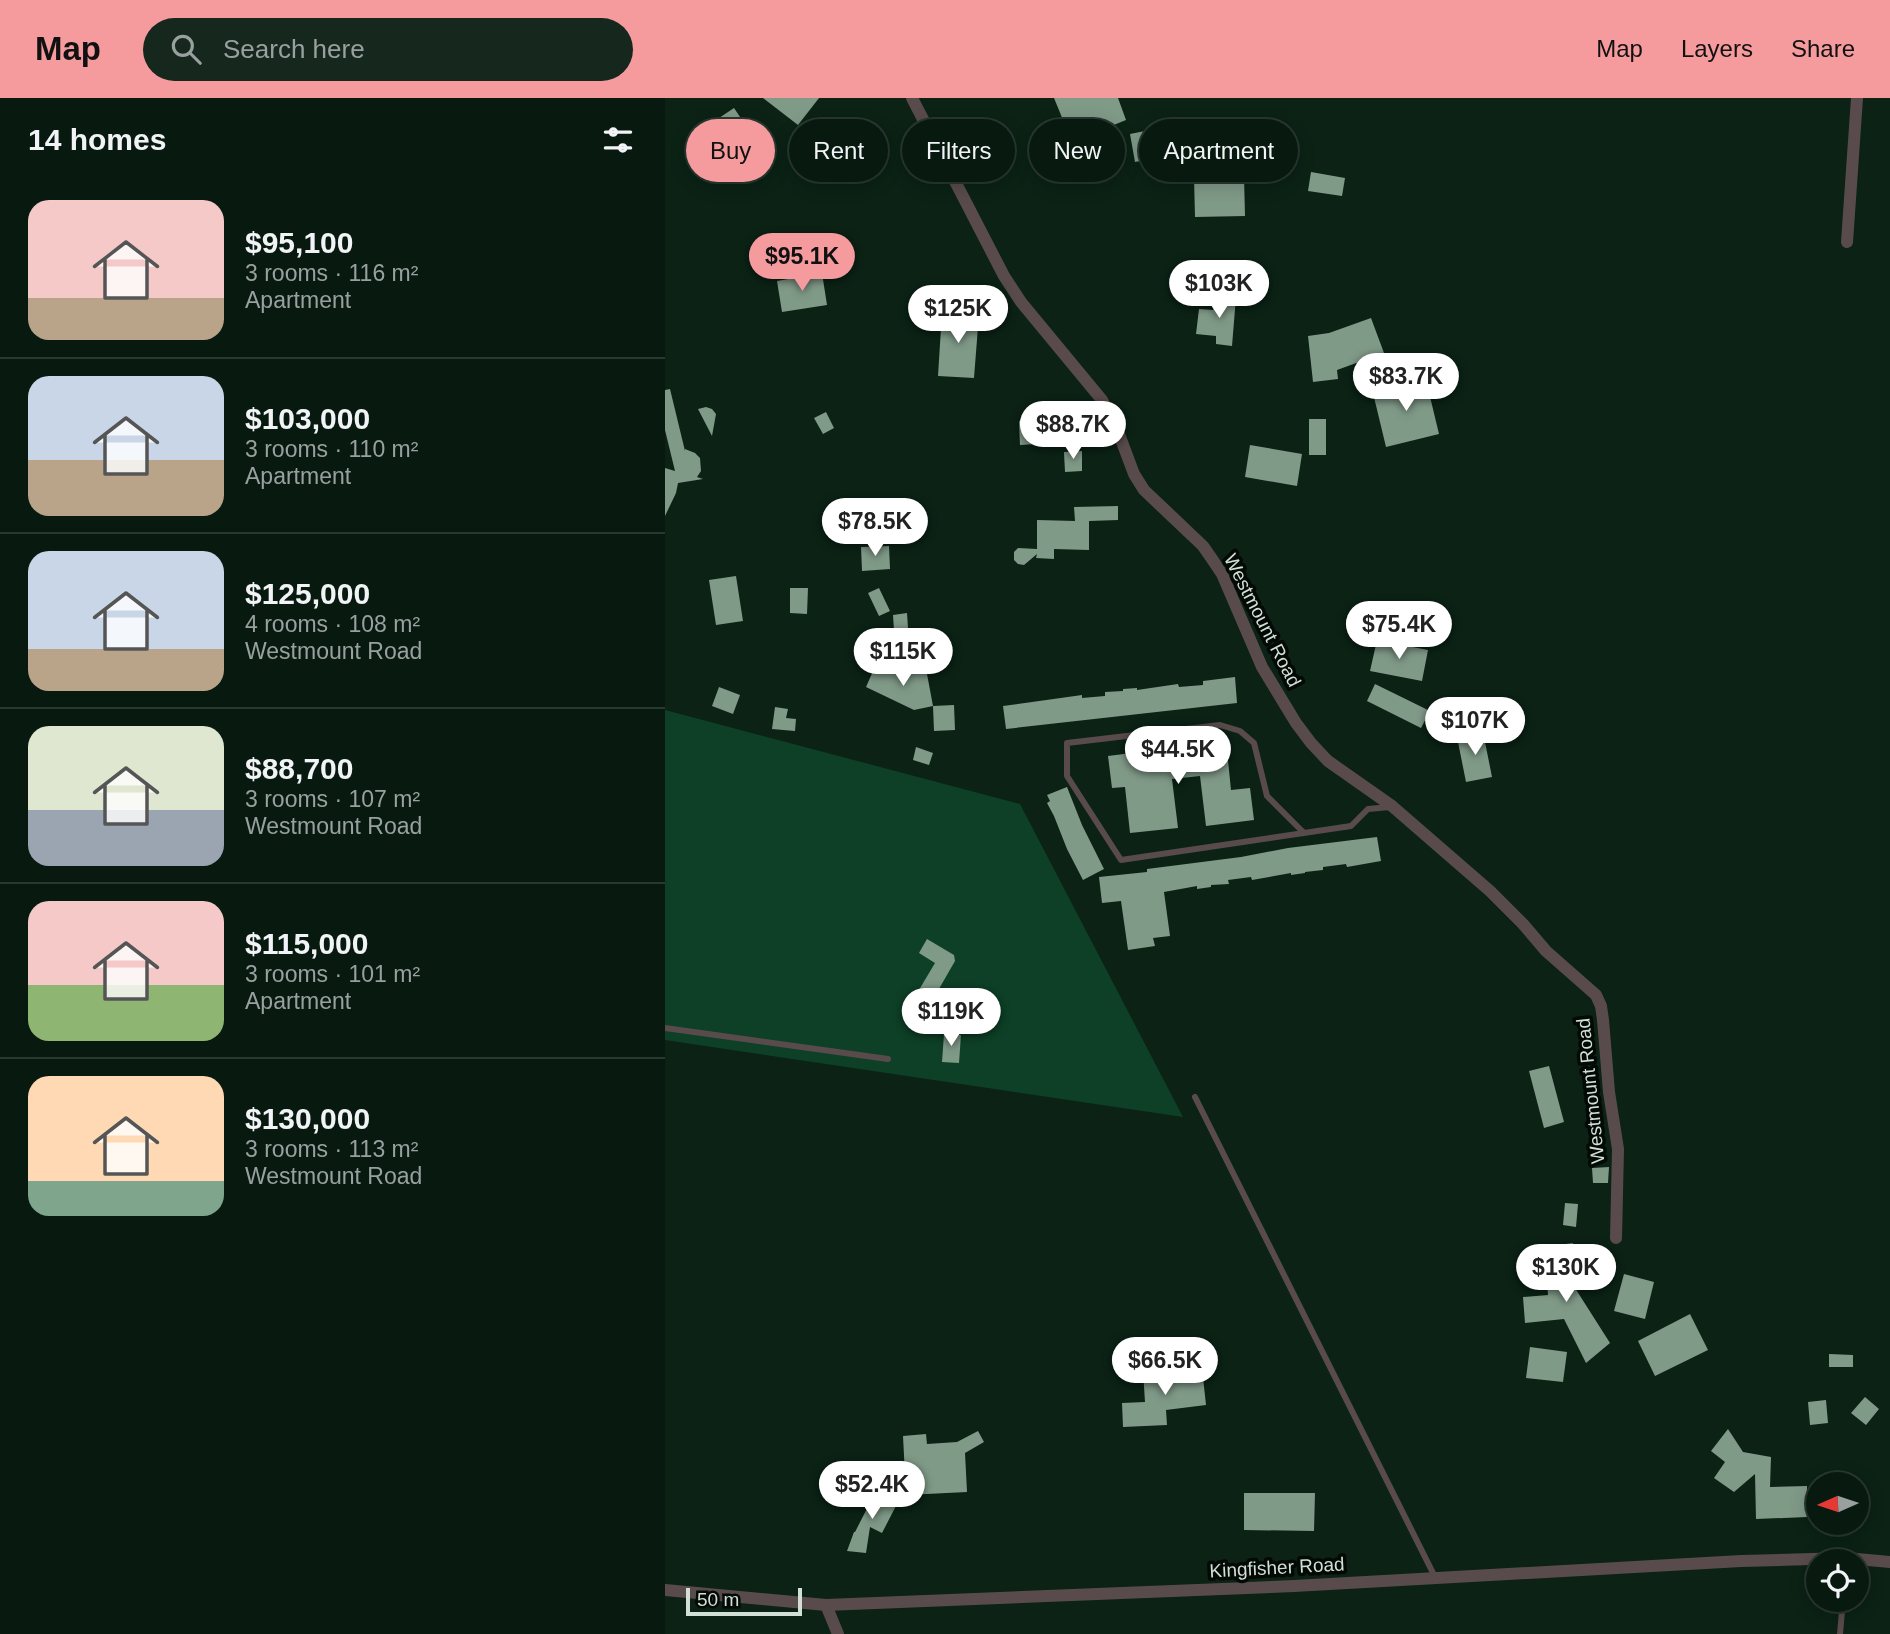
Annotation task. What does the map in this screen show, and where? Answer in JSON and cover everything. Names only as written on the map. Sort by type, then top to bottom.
[{"type":"street","name":"Westmount Road","points":[[912,98],[1004,276],[1021,302],[1102,400],[1144,490],[1203,546],[1222,574],[1262,667],[1311,743],[1328,761],[1392,806],[1490,891],[1523,923],[1546,951],[1596,995],[1601,1006],[1609,1092],[1618,1149],[1616,1238]]},
{"type":"street","points":[[1847,242],[1857,98]]},
{"type":"street","name":"Kingfisher Road","points":[[665,1590],[826,1605],[1280,1587],[1741,1561],[1806,1560]]},
{"type":"street","name":"Kingfisher Road","points":[[1869,1561],[1890,1562]]},
{"type":"street","points":[[826,1605],[838,1634]]},
{"type":"lane","points":[[1304,833],[1267,796],[1254,743],[1240,731],[1220,725],[1067,743],[1067,776],[1121,860],[1304,833],[1351,826],[1368,809],[1392,806]]},
{"type":"lane","points":[[665,1028],[888,1059]]},
{"type":"lane","points":[[1195,1097],[1436,1578]]},
{"type":"lane","points":[[1840,1634],[1842,1612]]},
{"type":"green space","points":[[665,710],[1020,804],[1183,1117],[665,1040]]},
{"type":"building","points":[[763,98],[819,98],[803,119],[790,119]]},
{"type":"building","points":[[1054,98],[1118,98],[1126,120],[1125,119],[1063,119]]},
{"type":"building","points":[[734,108],[741,119],[718,119]]},
{"type":"building","points":[[1139,132],[1139,161],[1135,162],[1130,134]]},
{"type":"building","points":[[1311,172],[1345,178],[1342,196],[1308,191]]},
{"type":"building","points":[[1194,182],[1244,182],[1245,216],[1195,217]]},
{"type":"building","points":[[822,273],[827,305],[782,312],[777,281]]},
{"type":"building","points":[[1215,295],[1236,297],[1232,346],[1216,344],[1216,336],[1196,334],[1199,309],[1213,310]]},
{"type":"building","points":[[942,312],[979,314],[974,378],[938,376]]},
{"type":"building","points":[[1371,318],[1384,353],[1337,370],[1338,379],[1313,382],[1308,336],[1329,333]]},
{"type":"building","points":[[1426,380],[1439,434],[1386,447],[1373,393]]},
{"type":"building","points":[[670,389],[685,451],[695,453],[700,458],[701,471],[697,477],[703,479],[678,483],[665,516],[665,468],[675,471],[665,430],[665,390]]},
{"type":"building","points":[[706,407],[716,414],[712,436],[698,409]]},
{"type":"building","points":[[826,412],[834,428],[823,434],[814,418]]},
{"type":"building","points":[[1309,419],[1326,419],[1326,455],[1309,455]]},
{"type":"building","points":[[1036,420],[1037,444],[1020,445],[1019,421]]},
{"type":"building","points":[[1250,445],[1302,454],[1297,486],[1245,477]]},
{"type":"building","points":[[1082,451],[1082,471],[1065,472],[1064,452]]},
{"type":"building","points":[[1118,506],[1118,520],[1089,521],[1089,550],[1054,549],[1054,559],[1036,558],[1037,554],[1024,565],[1014,560],[1014,552],[1018,548],[1037,549],[1037,520],[1075,521],[1074,507]]},
{"type":"building","points":[[889,546],[890,569],[862,571],[861,547]]},
{"type":"building","points":[[736,576],[743,621],[716,625],[709,580]]},
{"type":"building","points":[[790,588],[808,588],[807,614],[790,613]]},
{"type":"building","points":[[879,588],[890,611],[879,616],[868,593]]},
{"type":"building","points":[[907,613],[908,628],[894,630],[893,615]]},
{"type":"building","points":[[1377,640],[1428,650],[1422,681],[1370,671]]},
{"type":"building","points":[[874,669],[927,674],[933,706],[914,710],[866,687]]},
{"type":"building","points":[[1235,677],[1237,703],[1006,729],[1003,706],[1082,695],[1082,698],[1105,696],[1105,692],[1123,689],[1137,690],[1178,684],[1179,687],[1203,685],[1203,681]]},
{"type":"building","points":[[1375,684],[1430,711],[1421,728],[1367,701]]},
{"type":"building","points":[[719,687],[740,695],[733,714],[712,706]]},
{"type":"building","points":[[954,705],[955,730],[934,731],[933,706]]},
{"type":"building","points":[[775,707],[788,709],[786,718],[796,719],[795,731],[772,729]]},
{"type":"building","points":[[1483,732],[1492,777],[1466,782],[1457,737]]},
{"type":"building","points":[[1226,741],[1231,790],[1250,788],[1254,820],[1206,826],[1200,776],[1172,779],[1178,828],[1130,833],[1125,787],[1112,788],[1108,756]]},
{"type":"building","points":[[916,747],[933,753],[929,765],[913,760]]},
{"type":"building","points":[[1067,787],[1104,869],[1083,880],[1047,803],[1050,801],[1047,795]]},
{"type":"building","points":[[1377,837],[1381,861],[1347,867],[1346,864],[1323,867],[1323,870],[1252,880],[1251,877],[1228,880],[1229,884],[1164,892],[1170,936],[1153,938],[1155,946],[1128,950],[1121,901],[1102,903],[1099,877]]},
{"type":"building","points":[[927,939],[954,955],[955,961],[928,1008],[913,1000],[935,963],[919,953]]},
{"type":"building","points":[[944,1034],[961,1035],[959,1063],[942,1062]]},
{"type":"building","points":[[1549,1066],[1564,1122],[1544,1128],[1529,1071]]},
{"type":"building","points":[[1609,1167],[1608,1183],[1593,1183],[1592,1168]]},
{"type":"building","points":[[1565,1203],[1578,1204],[1576,1227],[1563,1225]]},
{"type":"building","points":[[1573,1243],[1568,1277],[1610,1343],[1586,1363],[1564,1319],[1525,1323],[1523,1297],[1548,1295],[1544,1247]]},
{"type":"building","points":[[1624,1274],[1654,1282],[1645,1319],[1614,1311]]},
{"type":"building","points":[[1690,1314],[1708,1350],[1655,1376],[1638,1341]]},
{"type":"building","points":[[1530,1347],[1567,1352],[1563,1382],[1526,1378]]},
{"type":"building","points":[[1829,1354],[1853,1355],[1853,1367],[1829,1367]]},
{"type":"building","points":[[1202,1368],[1206,1405],[1166,1410],[1167,1425],[1123,1427],[1122,1403],[1145,1402],[1143,1371]]},
{"type":"building","points":[[1865,1397],[1879,1409],[1866,1425],[1851,1413]]},
{"type":"building","points":[[1826,1400],[1828,1423],[1810,1425],[1808,1402]]},
{"type":"building","points":[[1728,1429],[1743,1452],[1771,1457],[1770,1487],[1806,1486],[1806,1517],[1756,1519],[1755,1474],[1734,1492],[1714,1478],[1725,1462],[1711,1451]]},
{"type":"building","points":[[978,1431],[984,1442],[965,1453],[967,1492],[906,1495],[903,1436],[926,1434],[927,1444],[957,1442]]},
{"type":"building","points":[[876,1491],[898,1502],[882,1533],[870,1527],[866,1553],[847,1551],[854,1532]]},
{"type":"building","points":[[1244,1493],[1315,1493],[1314,1531],[1244,1530]]}]
